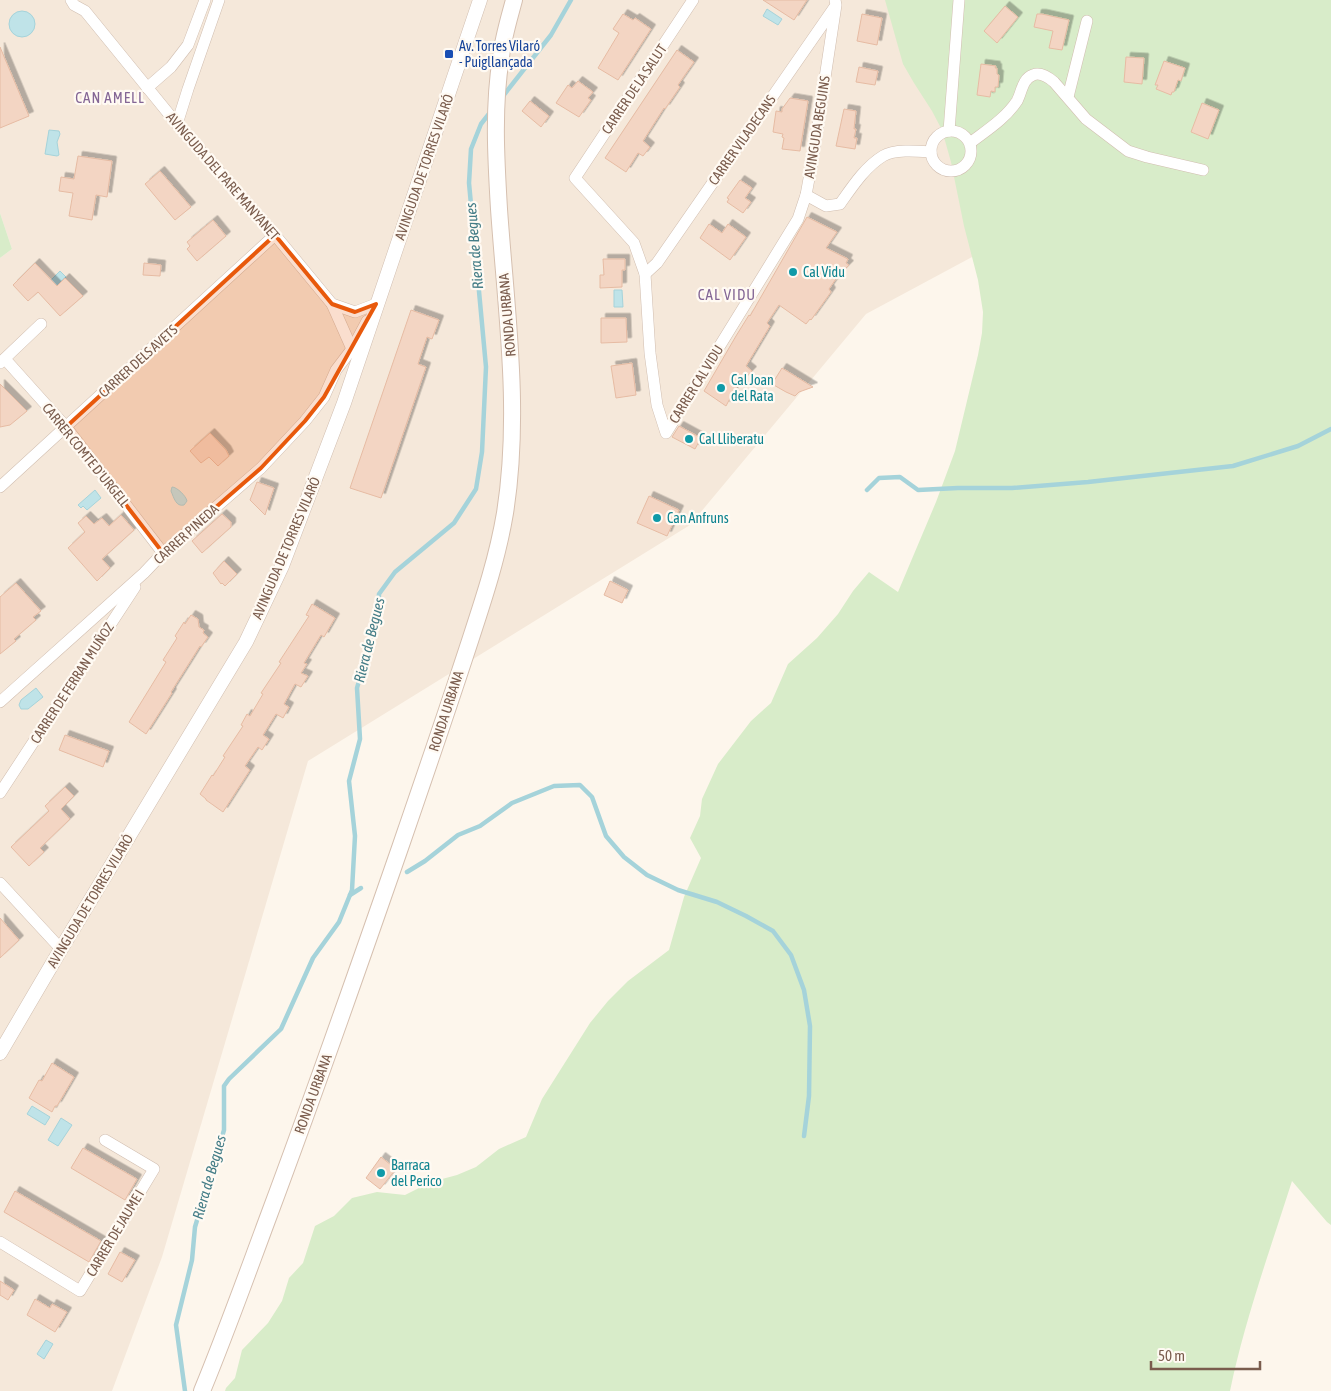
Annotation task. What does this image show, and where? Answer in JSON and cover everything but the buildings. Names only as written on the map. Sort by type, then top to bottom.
[{"type":"main road","name":"RONDA URBANA","points":[[202,1391],[305,1118],[386,888],[443,724],[487,588],[496,554],[505,512],[512,432],[512,373],[498,187],[496,121],[501,55],[514,0]]},
{"type":"street","name":"AVINGUDA DEL PARE MANYANET","points":[[71,0],[74,5],[84,6],[147,88],[275,235],[332,304]]},
{"type":"street","points":[[147,88],[171,67],[188,45],[205,0]]},
{"type":"street","points":[[178,124],[219,0]]},
{"type":"street","name":"AVINGUDA DE TORRES VILARÓ","points":[[0,1053],[246,642],[282,566],[338,419],[480,0]]},
{"type":"street","name":"CARRER DE LA SALUT","points":[[575,178],[693,0]]},
{"type":"street","points":[[949,131],[960,0]]},
{"type":"street","name":"AVINGUDA BEGUINS","points":[[836,2],[806,195],[826,206],[840,204],[867,170],[884,156],[906,151],[931,152]]},
{"type":"street","name":"CARRER VILADECANS","points":[[645,274],[657,263],[836,2]]},
{"type":"street","points":[[1068,97],[1087,21]]},
{"type":"street","points":[[970,143],[1009,112],[1021,93],[1025,81],[1032,75],[1037,74],[1048,77],[1086,119],[1128,151],[1203,170]]},
{"type":"street","points":[[949,131],[959,132],[970,143],[971,156],[965,166],[955,172],[947,172],[938,168],[933,160],[931,152],[934,141],[940,134],[949,131]]},
{"type":"street","name":"CARRER CAL VIDU","points":[[575,178],[634,243],[645,274],[650,353],[657,405],[666,433],[798,219],[806,195]]},
{"type":"street","name":"CARRER DELS AVETS","points":[[0,487],[275,235]]},
{"type":"street","points":[[332,304],[355,312],[376,304]]},
{"type":"street","points":[[332,304],[352,349]]},
{"type":"street","name":"CARRER PINEDA","points":[[0,702],[163,553],[261,468],[305,421],[324,397],[336,370],[352,349],[376,304]]},
{"type":"street","points":[[2,361],[41,324]]},
{"type":"street","name":"CARRER COMTE D'URGELL","points":[[2,361],[66,427],[163,553]]},
{"type":"street","name":"CARRER DE FERRAN MUÑOZ","points":[[0,793],[144,572]]},
{"type":"street","points":[[0,883],[61,949]]},
{"type":"street","name":"CARRER DE JAUME I","points":[[0,1242],[80,1291],[154,1169],[105,1140]]},
{"type":"highlighted area","points":[[275,235],[332,304],[355,312],[376,304],[324,397],[305,421],[261,468],[163,553],[66,427]]},
{"type":"shaded area","points":[[0,0],[1115,0],[1093,192],[866,314],[690,525],[308,761],[162,1257],[112,1391],[0,1391],[0,258],[12,249],[0,213]]},
{"type":"green space","points":[[885,0],[1331,0],[1331,1225],[1292,1181],[1250,1311],[1230,1391],[225,1391],[235,1378],[242,1350],[268,1323],[282,1301],[289,1278],[303,1263],[315,1226],[334,1216],[352,1198],[377,1192],[405,1195],[431,1182],[457,1175],[476,1167],[499,1149],[526,1137],[542,1099],[590,1023],[628,981],[669,950],[684,897],[701,858],[690,838],[700,816],[702,799],[718,764],[751,721],[771,703],[788,664],[817,638],[838,614],[853,591],[869,572],[898,592],[955,451],[978,355],[983,312],[978,280],[942,130],[903,64]]},
{"type":"green space","points":[[0,213],[12,249],[0,258]]},
{"type":"water","points":[[767,9],[782,19],[778,25],[763,16]]},
{"type":"water","points":[[22,11],[31,15],[35,24],[31,33],[22,37],[13,33],[9,24],[13,15]]},
{"type":"water","points":[[49,130],[59,131],[60,134],[57,142],[59,155],[57,156],[45,154]]},
{"type":"water","points":[[60,271],[66,277],[52,291],[46,285]]},
{"type":"water","points":[[614,290],[622,290],[623,307],[614,307]]},
{"type":"water","points":[[172,487],[179,490],[185,497],[187,501],[184,505],[179,505],[176,501],[171,491]]},
{"type":"water","points":[[95,490],[101,498],[87,510],[83,506],[81,508],[78,505]]},
{"type":"water","points":[[36,688],[43,697],[28,709],[21,709],[19,705],[21,700]]},
{"type":"water","points":[[32,1106],[50,1117],[45,1125],[27,1114]]},
{"type":"water","points":[[61,1118],[72,1125],[58,1146],[48,1140]]},
{"type":"water","points":[[46,1340],[53,1344],[44,1359],[37,1354]]},
{"type":"waterway","name":"Riera de Begues","points":[[503,96],[551,35],[571,0]]},
{"type":"waterway","name":"Riera de Begues","points":[[185,1391],[176,1325],[192,1260],[195,1227],[224,1130],[224,1086],[281,1029],[313,958],[339,922],[352,890],[355,836],[349,781],[360,739],[357,688],[378,614],[379,594],[395,572],[454,523],[476,489],[482,452],[486,367],[469,183],[471,149],[481,124],[492,110]]},
{"type":"waterway","points":[[867,490],[879,478],[900,477],[918,490],[1012,488],[1088,482],[1233,466],[1298,446],[1331,429]]},
{"type":"waterway","points":[[407,872],[425,861],[458,835],[480,826],[512,803],[554,786],[580,785],[592,797],[606,836],[624,857],[647,875],[678,890],[717,902],[773,931],[791,955],[804,990],[810,1026],[809,1096],[804,1136]]},
{"type":"waterway","name":"Riera de Begues","points":[[350,895],[361,888]]},
{"type":"place","name":"Av. Torres Vilaró - Puigllançada","points":[[449,54]]},
{"type":"place","name":"Cal Vidu","points":[[793,272]]},
{"type":"place","name":"Cal Joan del Rata","points":[[721,388]]},
{"type":"place","name":"Cal Lliberatu","points":[[689,439]]},
{"type":"place","name":"Can Anfruns","points":[[657,518]]},
{"type":"place","name":"Barraca del Perico","points":[[381,1173]]},
{"type":"district","name":"CAN AMELL","points":[[110,97]]},
{"type":"district","name":"CAL VIDU","points":[[727,294]]}]
